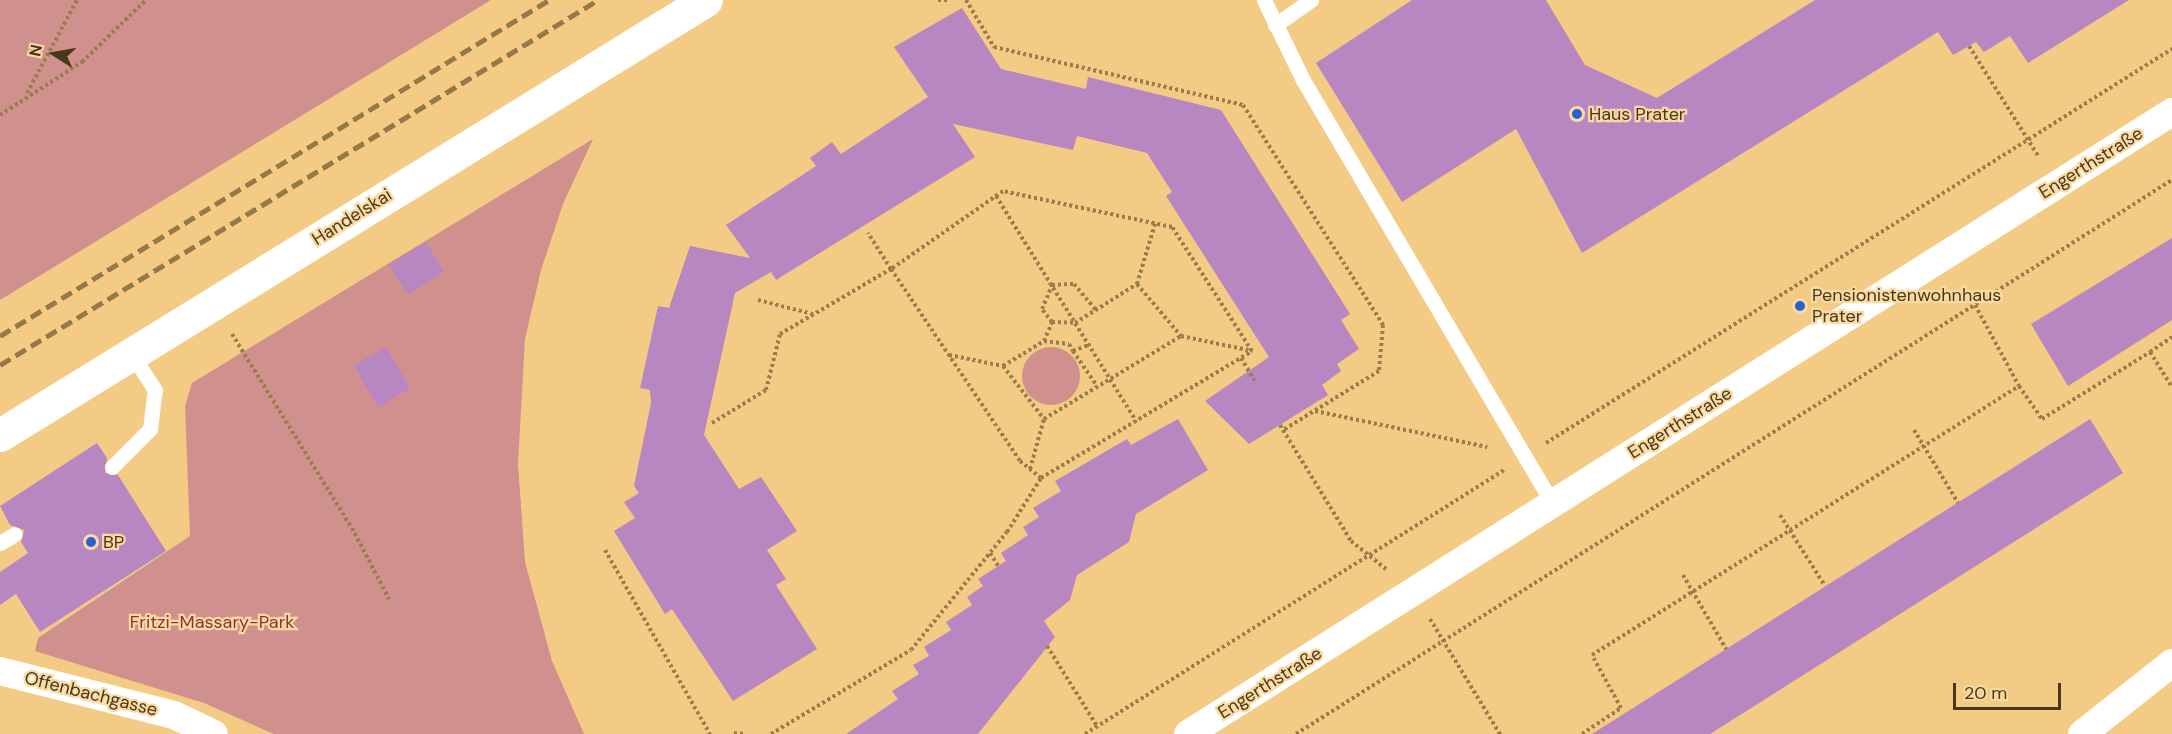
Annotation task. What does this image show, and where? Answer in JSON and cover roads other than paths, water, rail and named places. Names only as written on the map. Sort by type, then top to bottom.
[{"type":"main road","name":"Handelskai","points":[[0,435],[706,0]]},
{"type":"street","name":"Engerthstraße","points":[[1188,734],[2172,112]]},
{"type":"street","points":[[2082,734],[2172,663]]},
{"type":"street","name":"Offenbachgasse","points":[[0,671],[174,715],[214,734]]},
{"type":"lane","points":[[1264,0],[1275,25],[1552,504]]},
{"type":"lane","points":[[1275,25],[1311,0]]},
{"type":"lane","points":[[112,467],[150,429],[156,390],[131,353]]},
{"type":"lane","points":[[0,543],[15,534]]},
{"type":"railway","points":[[0,336],[549,0]]},
{"type":"railway","points":[[0,365],[598,0]]},
{"type":"place","name":"Haus Prater","points":[[1577,114]]},
{"type":"place","name":"Pensionistenwohnhaus Prater","points":[[1800,306]]},
{"type":"place","name":"BP","points":[[91,542]]},
{"type":"park label","name":"Fritzi-Massary-Park","points":[[212,622]]}]
